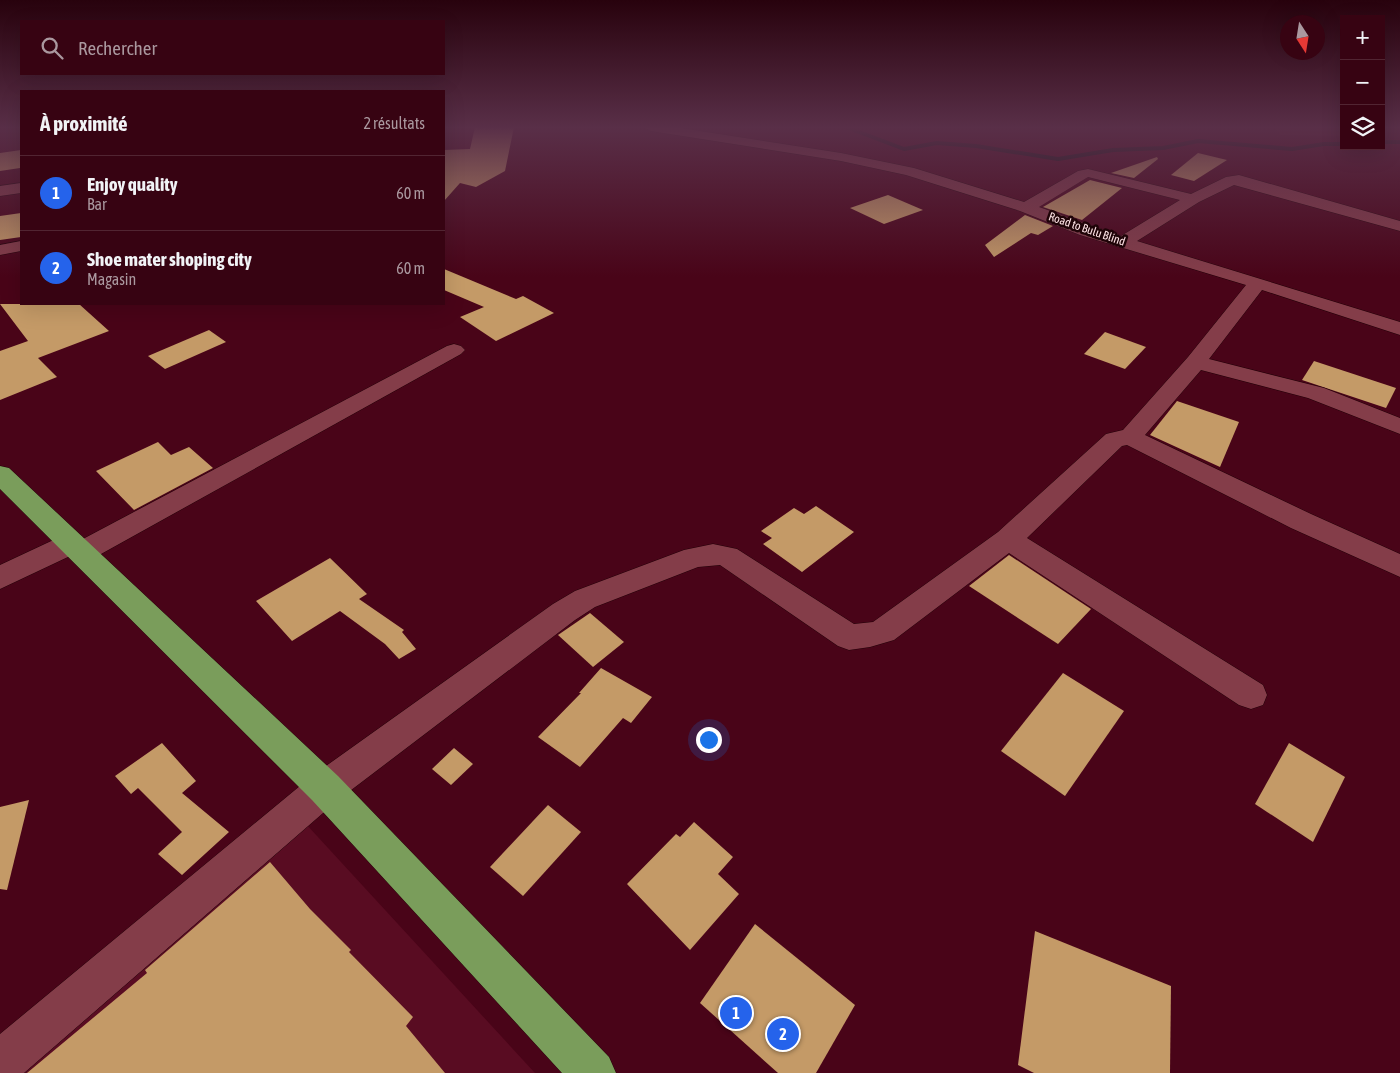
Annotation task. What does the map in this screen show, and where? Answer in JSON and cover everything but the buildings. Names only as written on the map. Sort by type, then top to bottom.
[{"type":"highway","points":[[0,474],[325,788],[593,1073]]},
{"type":"street","name":"Road to Bulu Blind","points":[[928,177],[1026,208],[1077,228],[1258,283],[1400,329]]},
{"type":"street","points":[[1026,208],[1078,177]]},
{"type":"street","points":[[1104,177],[1193,199]]},
{"type":"street","points":[[1124,242],[1193,199],[1231,180],[1239,180],[1400,226]]},
{"type":"street","points":[[0,190],[20,188]]},
{"type":"street","points":[[0,250],[20,246]]},
{"type":"street","points":[[1130,438],[1196,362],[1258,283]]},
{"type":"street","points":[[0,578],[77,548],[454,350]]},
{"type":"street","points":[[1196,362],[1316,393],[1400,427]]},
{"type":"street","points":[[0,1064],[325,788],[571,608],[585,599],[694,557],[713,554],[727,556],[850,637],[870,635],[883,631],[1008,539],[1115,439],[1130,438],[1301,521],[1400,566]]},
{"type":"street","points":[[1008,539],[1251,695]]},
{"type":"shaded area","points":[[306,824],[535,1073],[2,1073]]},
{"type":"place","name":"Enjoy quality","points":[[736,1013]]},
{"type":"place","name":"Shoe mater shoping city","points":[[783,1034]]}]
